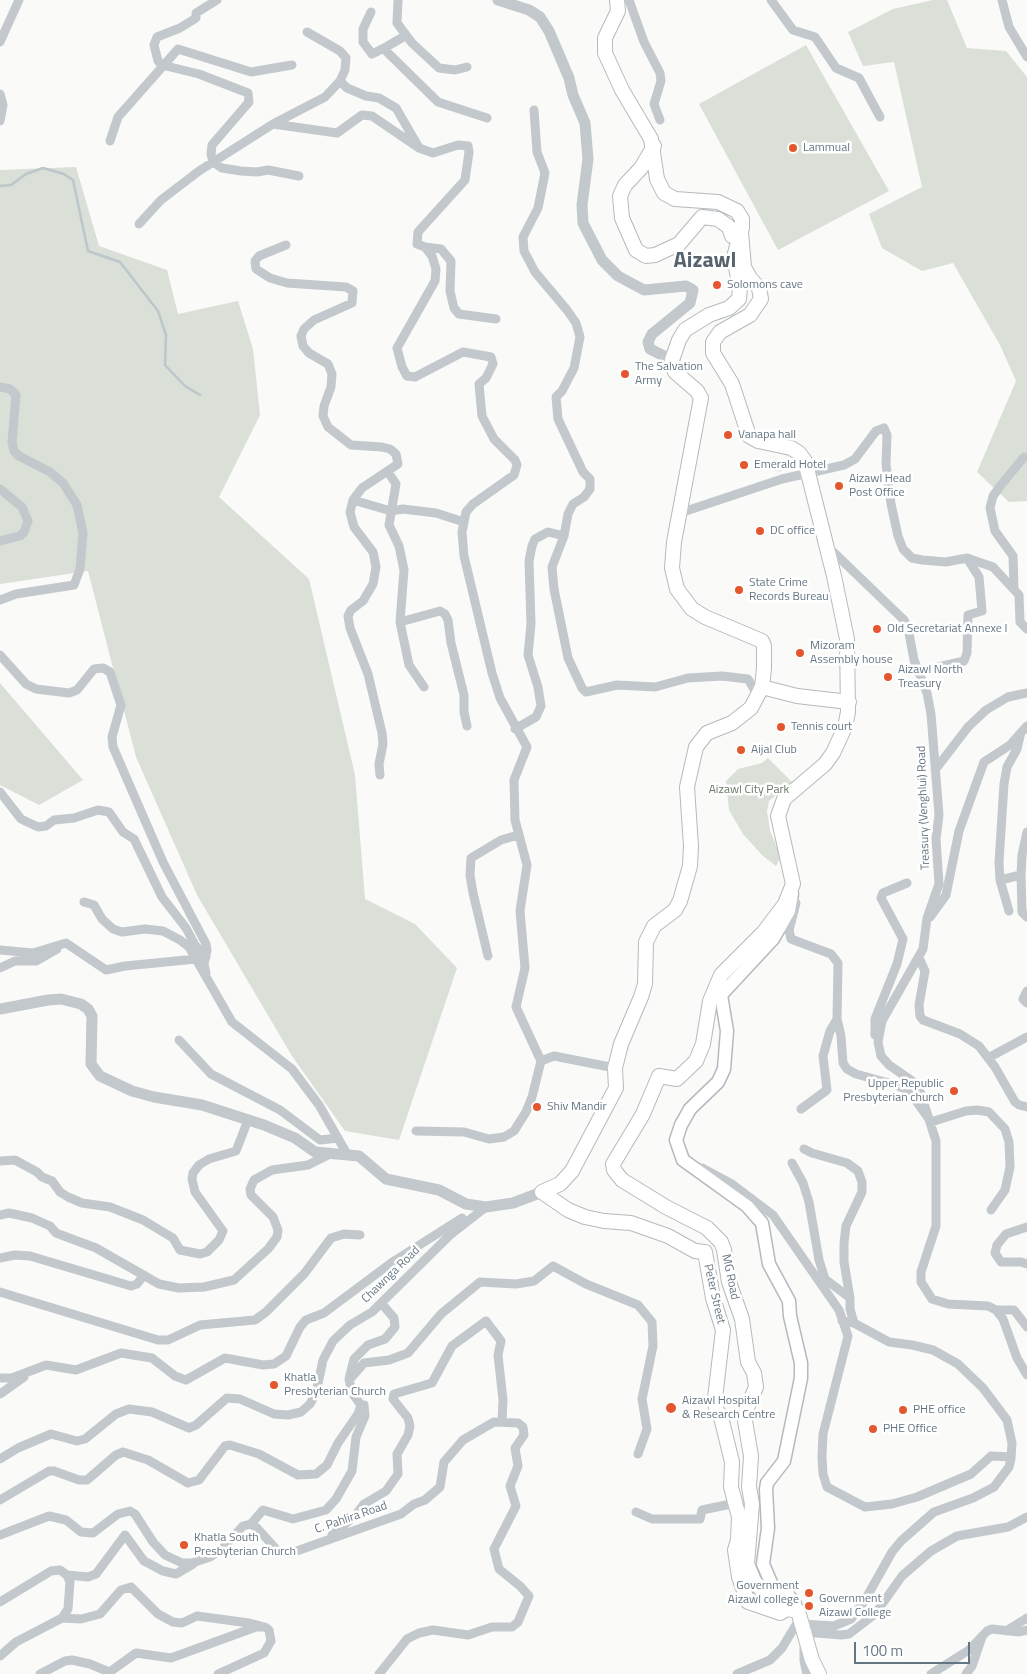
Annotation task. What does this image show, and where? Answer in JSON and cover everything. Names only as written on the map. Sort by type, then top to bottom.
[{"type":"main road","points":[[617,0],[618,11],[605,38],[605,53],[622,90],[639,116],[654,146],[657,178],[664,193],[675,199],[718,202],[729,206],[740,215],[743,223],[744,266],[750,278],[759,288],[761,299],[750,315],[725,329],[716,337],[713,348],[714,359],[732,384],[749,436],[758,441],[795,450],[802,456],[834,576],[847,639],[849,702],[845,728],[833,753],[825,764],[784,799],[778,816],[794,884],[789,911],[782,926],[762,952],[721,995],[727,1031],[724,1069],[718,1082],[690,1109],[681,1124],[676,1140],[679,1153],[689,1165],[747,1206],[762,1223],[769,1264],[789,1300],[790,1316],[801,1363],[801,1378],[784,1461],[767,1483],[768,1528],[763,1564],[772,1585],[778,1591],[788,1595],[801,1621],[815,1668],[819,1674]]},
{"type":"main road","points":[[654,146],[641,168],[626,185],[620,196],[622,218],[636,250],[646,256],[655,255],[678,244],[702,217],[718,218],[729,227],[732,236],[742,232]]},
{"type":"main road","points":[[542,1192],[560,1184],[572,1170],[616,1088],[615,1068],[621,1044],[642,997],[647,973],[646,952],[650,932],[675,910],[685,886],[691,846],[687,787],[696,747],[707,733],[742,718],[751,708],[760,691],[765,653],[762,641],[698,613],[687,604],[677,589],[672,559],[701,398],[697,391],[675,372],[672,360],[679,340],[685,330],[709,315],[729,308],[739,299],[740,288],[734,257],[742,232]]},
{"type":"main road","points":[[760,691],[849,702]]},
{"type":"main road","name":"MG Road","points":[[794,884],[784,904],[763,933],[721,975],[710,1001],[704,1044],[696,1061],[677,1079],[659,1076],[643,1114],[614,1159],[614,1170],[622,1180],[666,1207],[707,1228],[724,1250],[729,1282],[744,1328],[748,1362],[756,1381],[756,1392],[747,1408],[745,1420],[751,1456],[749,1488],[752,1504],[747,1564],[754,1581],[765,1594],[791,1603],[801,1621]]},
{"type":"main road","name":"Peter Street","points":[[542,1192],[568,1210],[585,1217],[604,1221],[631,1223],[668,1236],[688,1245],[695,1251],[705,1252],[713,1298],[723,1330],[722,1350],[715,1382],[716,1408],[721,1418],[731,1454],[731,1487],[736,1503],[739,1526],[735,1557],[748,1602],[780,1613],[787,1609],[801,1621]]},
{"type":"street","points":[[0,42],[19,0]]},
{"type":"street","points":[[162,65],[155,50],[157,37],[180,28],[196,18],[196,13],[217,0]]},
{"type":"street","points":[[398,0],[397,23],[405,36],[439,68],[455,70],[467,67]]},
{"type":"street","points":[[498,0],[529,10],[540,17],[549,31],[569,78],[573,95],[585,123],[588,159],[582,206],[583,223],[602,260],[618,276],[644,290],[686,286],[693,290],[690,303],[652,334],[648,342],[650,349],[672,360]]},
{"type":"street","points":[[629,0],[644,42],[660,74],[661,81],[654,104],[660,120]]},
{"type":"street","points":[[771,0],[792,29],[815,36],[836,68],[859,78],[880,117]]},
{"type":"street","points":[[1002,0],[1009,27],[1027,57]]},
{"type":"street","points":[[371,12],[363,29],[363,42],[372,54],[405,36]]},
{"type":"street","points":[[139,224],[178,186],[273,124],[325,97],[340,81],[345,70],[346,58],[340,51],[308,32]]},
{"type":"street","points":[[386,47],[387,52],[438,102],[488,118]]},
{"type":"street","points":[[110,141],[118,117],[178,49],[251,72],[292,65]]},
{"type":"street","points":[[162,65],[199,74],[248,93],[249,102],[212,146],[213,162],[222,168],[241,172],[268,170],[299,176]]},
{"type":"street","points":[[340,81],[347,88],[366,96],[379,98],[396,108],[419,148]]},
{"type":"street","points":[[0,94],[3,105],[0,121]]},
{"type":"street","points":[[534,110],[537,152],[545,173],[538,208],[522,237],[524,251],[535,272],[576,323],[580,337],[574,368],[556,397],[558,419],[583,472],[590,479],[590,489],[570,509],[564,536],[552,567],[554,589],[566,652],[584,691],[590,692],[617,685],[655,686],[688,678],[731,677],[748,679],[760,691]]},
{"type":"street","points":[[273,124],[337,133],[362,115],[372,116],[419,148],[434,153],[464,144],[468,146],[469,152],[465,180],[418,232],[417,244],[425,247],[441,248],[451,262],[450,291],[454,308],[460,314],[496,319]]},
{"type":"street","points":[[286,245],[259,256],[255,261],[256,269],[270,278],[287,283],[346,287],[353,292],[352,303],[314,320],[304,329],[301,336],[303,346],[308,352],[328,364],[332,374],[331,388],[324,406],[323,416],[328,427],[350,445],[390,449],[396,454],[398,464],[362,488],[353,500],[350,512],[354,527],[373,552],[376,567],[373,584],[363,601],[351,610],[348,616],[350,628],[368,674],[382,733],[383,744],[379,764],[380,775]]},
{"type":"street","points":[[416,1131],[464,1132],[489,1138],[504,1137],[514,1131],[532,1097],[541,1061],[516,1007],[525,968],[520,912],[527,865],[518,835],[514,780],[527,747],[515,729],[500,698],[492,673],[464,556],[462,532],[466,512],[473,504],[514,475],[517,465],[515,460],[494,439],[482,416],[479,384],[486,378],[493,364],[491,357],[463,352],[416,377],[407,376],[402,367],[397,348],[435,281],[436,269],[432,256],[425,247]]},
{"type":"street","points":[[0,387],[10,389],[16,395],[12,442],[14,451],[50,472],[64,483],[80,512],[83,532],[78,576],[74,586],[16,594],[0,600]]},
{"type":"street","points":[[680,513],[782,479],[850,462],[876,431],[884,428],[887,434],[886,464],[891,504],[903,549],[912,558],[946,562],[967,558],[992,567],[1019,595],[1020,622],[1027,629]]},
{"type":"street","points":[[1014,588],[1013,556],[995,531],[990,508],[993,496],[1024,457]]},
{"type":"street","points":[[388,472],[396,484],[389,526],[400,546],[404,570],[400,622],[409,665],[424,687]]},
{"type":"street","points":[[0,489],[22,507],[28,522],[20,536],[0,540]]},
{"type":"street","points":[[353,500],[391,511],[403,509],[436,513],[464,522]]},
{"type":"street","points":[[515,729],[536,717],[541,706],[538,687],[528,655],[532,624],[528,582],[532,546],[535,539],[548,532],[564,536]]},
{"type":"street","name":"Treasury (Venghlui) Road","points":[[824,543],[904,620],[917,672],[930,702],[939,816],[936,839],[939,884],[927,922],[924,943],[919,958]]},
{"type":"street","points":[[917,672],[964,661],[967,653],[968,615],[982,611],[979,577],[967,558]]},
{"type":"street","points":[[400,622],[440,611],[445,614],[448,620],[451,643],[464,695],[464,712],[467,726]]},
{"type":"street","points":[[0,655],[26,684],[36,689],[69,693],[77,690],[94,669],[103,668],[110,672],[121,705],[112,736],[113,747],[163,862],[206,944],[201,958]]},
{"type":"street","points":[[936,770],[968,727],[986,710],[1008,697],[1027,693]]},
{"type":"street","points":[[1009,911],[1000,880],[1004,778],[1020,736],[1027,726]]},
{"type":"street","points":[[927,922],[946,895],[959,831],[984,762],[1020,736]]},
{"type":"street","points":[[0,792],[21,818],[38,827],[46,826],[54,820],[107,810],[123,832],[134,839],[162,897],[186,928],[201,958],[206,973],[232,1022],[287,1063],[319,1105],[347,1154]]},
{"type":"street","points":[[1027,832],[1022,855],[1021,875],[1022,912],[1027,918]]},
{"type":"street","points":[[488,956],[473,893],[470,858],[501,840],[518,835]]},
{"type":"street","points":[[1000,880],[1021,875]]},
{"type":"street","points":[[907,883],[883,893],[881,898],[903,939],[897,964],[875,1019],[874,1029],[882,1056],[889,1065],[918,1085],[931,1122],[937,1147],[936,1226],[921,1272],[921,1282],[932,1299],[948,1304],[988,1306],[996,1310],[1003,1319],[1017,1358],[1027,1375]]},
{"type":"street","points":[[794,884],[796,904],[789,930],[790,935],[795,941],[831,954],[836,959],[839,972],[837,1019],[842,1036],[843,1063],[852,1073],[896,1085],[909,1092],[931,1122]]},
{"type":"street","points":[[84,902],[94,905],[102,919],[113,930],[122,932],[145,929],[163,931],[180,940],[201,958]]},
{"type":"street","points":[[66,943],[106,970],[201,958]]},
{"type":"street","points":[[0,950],[33,953],[66,943]]},
{"type":"street","points":[[0,968],[15,961],[36,961],[66,943]]},
{"type":"street","points":[[878,1042],[882,1022],[919,958]]},
{"type":"street","points":[[919,958],[925,971],[919,1005],[920,1016],[927,1023],[972,1040],[988,1058],[1015,1102],[1027,1107]]},
{"type":"street","points":[[1027,991],[1023,999],[1027,1003]]},
{"type":"street","points":[[0,1009],[61,999],[81,1004],[88,1009],[92,1016],[90,1064],[100,1076],[132,1091],[154,1097],[202,1105],[248,1120],[281,1132],[316,1152],[358,1156],[386,1179],[439,1190],[474,1206],[486,1207],[514,1203],[542,1192]]},
{"type":"street","points":[[801,1109],[827,1090],[824,1056],[830,1031],[837,1019]]},
{"type":"street","points":[[988,1058],[1027,1037]]},
{"type":"street","points":[[179,1040],[211,1074],[280,1110],[320,1140],[338,1138]]},
{"type":"street","points":[[541,1061],[554,1056],[615,1068]]},
{"type":"street","points":[[931,1122],[966,1110],[977,1110],[989,1112],[1005,1129],[1009,1142],[1010,1167],[1005,1190],[991,1210]]},
{"type":"street","points":[[0,1161],[15,1160],[37,1172],[42,1178],[52,1181],[60,1192],[68,1197],[82,1203],[110,1207],[143,1220],[173,1238],[180,1250],[200,1254],[207,1252],[219,1240],[223,1231],[195,1192],[192,1179],[193,1173],[199,1165],[209,1159],[236,1151],[248,1120]]},
{"type":"street","points":[[804,1149],[812,1154],[847,1162],[858,1171],[862,1182],[862,1192],[846,1226],[844,1243],[844,1262],[850,1308],[854,1323]]},
{"type":"street","points":[[679,1153],[732,1184],[773,1216],[839,1310],[848,1336],[823,1434],[823,1474],[828,1487],[865,1507],[892,1504],[917,1497],[971,1474],[991,1456],[1012,1457]]},
{"type":"street","points":[[0,1215],[9,1213],[32,1218],[50,1226],[56,1233],[96,1248],[159,1284],[179,1288],[204,1287],[234,1280],[268,1249],[277,1237],[277,1224],[273,1217],[251,1195],[250,1189],[254,1180],[272,1170],[308,1166],[330,1154]]},
{"type":"street","points":[[792,1163],[803,1183],[809,1202],[819,1260],[825,1280],[850,1298]]},
{"type":"street","points":[[0,1378],[12,1378],[36,1368],[50,1365],[76,1370],[121,1353],[152,1358],[178,1378],[186,1380],[226,1358],[263,1365],[274,1364],[286,1356],[300,1327],[306,1320],[324,1313],[391,1263],[459,1221],[474,1206]]},
{"type":"street","name":"Chawnga Road","points":[[0,1459],[18,1448],[51,1434],[76,1441],[85,1439],[116,1414],[129,1409],[152,1412],[189,1428],[196,1425],[227,1398],[240,1399],[274,1414],[288,1415],[302,1412],[310,1404],[316,1393],[323,1360],[329,1347],[345,1330],[380,1303],[450,1235],[486,1207]]},
{"type":"street","points":[[1027,1227],[1006,1234],[997,1245],[995,1253],[1001,1262],[1021,1262],[1027,1264]]},
{"type":"street","points":[[0,1292],[158,1340],[168,1340],[200,1324],[255,1320],[266,1312],[304,1274],[331,1238],[344,1234],[360,1234]]},
{"type":"street","points":[[0,1258],[15,1254],[30,1256],[131,1286],[137,1284],[144,1274]]},
{"type":"street","points":[[349,1379],[364,1363],[388,1360],[408,1353],[442,1314],[480,1282],[516,1284],[534,1280],[553,1266],[586,1284],[638,1306],[652,1322],[653,1346],[642,1399],[647,1429],[638,1454]]},
{"type":"street","points":[[0,1602],[51,1571],[60,1570],[67,1575],[88,1577],[96,1574],[125,1536],[144,1561],[170,1573],[178,1574],[196,1562],[222,1550],[243,1526],[251,1524],[263,1510],[293,1520],[326,1510],[336,1499],[352,1471],[356,1436],[366,1416],[364,1405],[356,1401],[352,1393],[349,1379],[354,1359],[361,1350],[371,1343],[385,1339],[395,1327],[394,1318],[380,1303]]},
{"type":"street","points":[[996,1310],[1014,1310],[1027,1326]]},
{"type":"street","points":[[328,1538],[356,1515],[364,1504],[386,1491],[398,1474],[397,1454],[408,1435],[410,1426],[408,1418],[393,1399],[394,1394],[432,1382],[452,1346],[486,1321],[501,1341],[498,1354],[503,1400],[502,1422],[520,1425],[524,1435],[515,1448],[518,1466],[510,1486],[516,1506],[494,1546],[494,1552],[497,1565],[526,1592],[529,1600],[514,1626],[492,1627],[468,1635],[433,1630],[412,1636],[379,1674]]},
{"type":"street","points":[[801,1621],[834,1626],[851,1619],[865,1600],[892,1552],[901,1541],[938,1510],[973,1498],[994,1487],[1009,1467],[1012,1457],[1012,1443],[1007,1420],[988,1394],[958,1364],[933,1350],[889,1342],[854,1323],[842,1321]]},
{"type":"street","points":[[0,1394],[36,1368]]},
{"type":"street","points":[[0,1500],[49,1471],[79,1480],[87,1480],[116,1455],[123,1452],[148,1460],[188,1483],[198,1480],[225,1446],[230,1444],[259,1454],[298,1474],[316,1474],[330,1460],[338,1443],[358,1414],[361,1405]]},
{"type":"street","name":"C. Pahlira Road","points":[[251,1524],[276,1549],[286,1553],[390,1519],[425,1500],[440,1488],[444,1462],[463,1440],[494,1422],[502,1422]]},
{"type":"street","points":[[636,1512],[652,1519],[700,1519],[702,1510],[736,1503]]},
{"type":"street","points":[[0,1535],[49,1516],[66,1520],[82,1532],[93,1533],[114,1516],[130,1511],[135,1514],[153,1542],[166,1555],[182,1563],[196,1562]]},
{"type":"street","points":[[801,1621],[841,1635],[849,1634],[876,1614],[902,1576],[931,1551],[957,1536],[1008,1528],[1027,1517]]},
{"type":"street","points":[[0,1656],[16,1642],[62,1618],[68,1609],[71,1586],[67,1575]]},
{"type":"street","points":[[62,1618],[81,1619],[100,1614],[121,1590],[132,1587],[158,1614],[173,1622],[182,1623],[201,1616],[261,1626],[269,1630],[272,1636],[264,1653],[218,1674]]},
{"type":"street","points":[[1006,1631],[1027,1618]]},
{"type":"street","points":[[801,1621],[806,1674]]},
{"type":"street","points":[[737,1674],[770,1660],[782,1648],[801,1621]]},
{"type":"street","points":[[40,1674],[64,1661],[72,1660],[90,1664],[108,1673],[136,1653],[171,1658],[261,1626]]},
{"type":"street","points":[[932,1674],[968,1650],[992,1629],[1006,1631],[1027,1630]]},
{"type":"street","points":[[966,1674],[974,1660],[982,1637]]},
{"type":"shaded area","points":[[779,460],[785,466],[779,472],[773,466]]},
{"type":"green space","points":[[933,0],[947,0],[967,48],[1006,51],[1027,77],[1027,501],[1009,502],[977,472],[1016,381],[1000,345],[953,263],[922,271],[882,248],[869,214],[922,187],[894,62],[863,66],[848,32],[893,9]]},
{"type":"green space","name":"Lammual","points":[[806,45],[889,191],[778,250],[699,104]]},
{"type":"green space","points":[[76,167],[99,246],[167,270],[178,314],[238,301],[253,349],[260,415],[219,497],[309,579],[355,775],[365,899],[415,924],[457,968],[399,1140],[345,1131],[292,1056],[197,895],[136,757],[88,571],[0,584],[0,170]]},
{"type":"green space","points":[[0,683],[83,780],[39,805],[0,785]]},
{"type":"green space","name":"Aizawl City Park","points":[[768,758],[792,782],[769,801],[767,811],[770,831],[781,857],[776,866],[763,856],[743,834],[729,810],[726,781],[738,769],[762,763]]},
{"type":"waterway","points":[[0,186],[11,185],[26,174],[43,168],[64,174],[73,180],[88,251],[120,262],[158,311],[166,335],[165,365],[185,386],[200,395]]},
{"type":"place","name":"Lammual","points":[[793,148]]},
{"type":"place","name":"Solomons cave","points":[[717,285]]},
{"type":"place","name":"The Salvation Army","points":[[625,374]]},
{"type":"place","name":"Vanapa hall","points":[[728,435]]},
{"type":"place","name":"Emerald Hotel","points":[[744,465]]},
{"type":"place","name":"Aizawl Head Post Office","points":[[839,486]]},
{"type":"place","name":"DC office","points":[[760,531]]},
{"type":"place","name":"State Crime Records Bureau","points":[[739,590]]},
{"type":"place","name":"Old Secretariat Annexe I","points":[[877,629]]},
{"type":"place","name":"Mizoram Assembly house","points":[[800,653]]},
{"type":"place","name":"Aizawl North Treasury","points":[[888,677]]},
{"type":"place","name":"Tennis court","points":[[781,727]]},
{"type":"place","name":"Aijal Club","points":[[741,750]]},
{"type":"place","name":"Upper Republic Presbyterian church","points":[[954,1091]]},
{"type":"place","name":"Shiv Mandir","points":[[537,1107]]},
{"type":"place","name":"Khatla Presbyterian Church","points":[[274,1385]]},
{"type":"place","name":"Aizawl Hospital & Research Centre","points":[[671,1408]]},
{"type":"place","name":"PHE office","points":[[903,1410]]},
{"type":"place","name":"PHE Office","points":[[873,1429]]},
{"type":"place","name":"Khatla South Presbyterian Church","points":[[184,1545]]},
{"type":"place","name":"Government Aizawl college","points":[[809,1593]]},
{"type":"place","name":"Government Aizawl College","points":[[809,1606]]},
{"type":"district","name":"Aizawl","points":[[705,262]]}]
